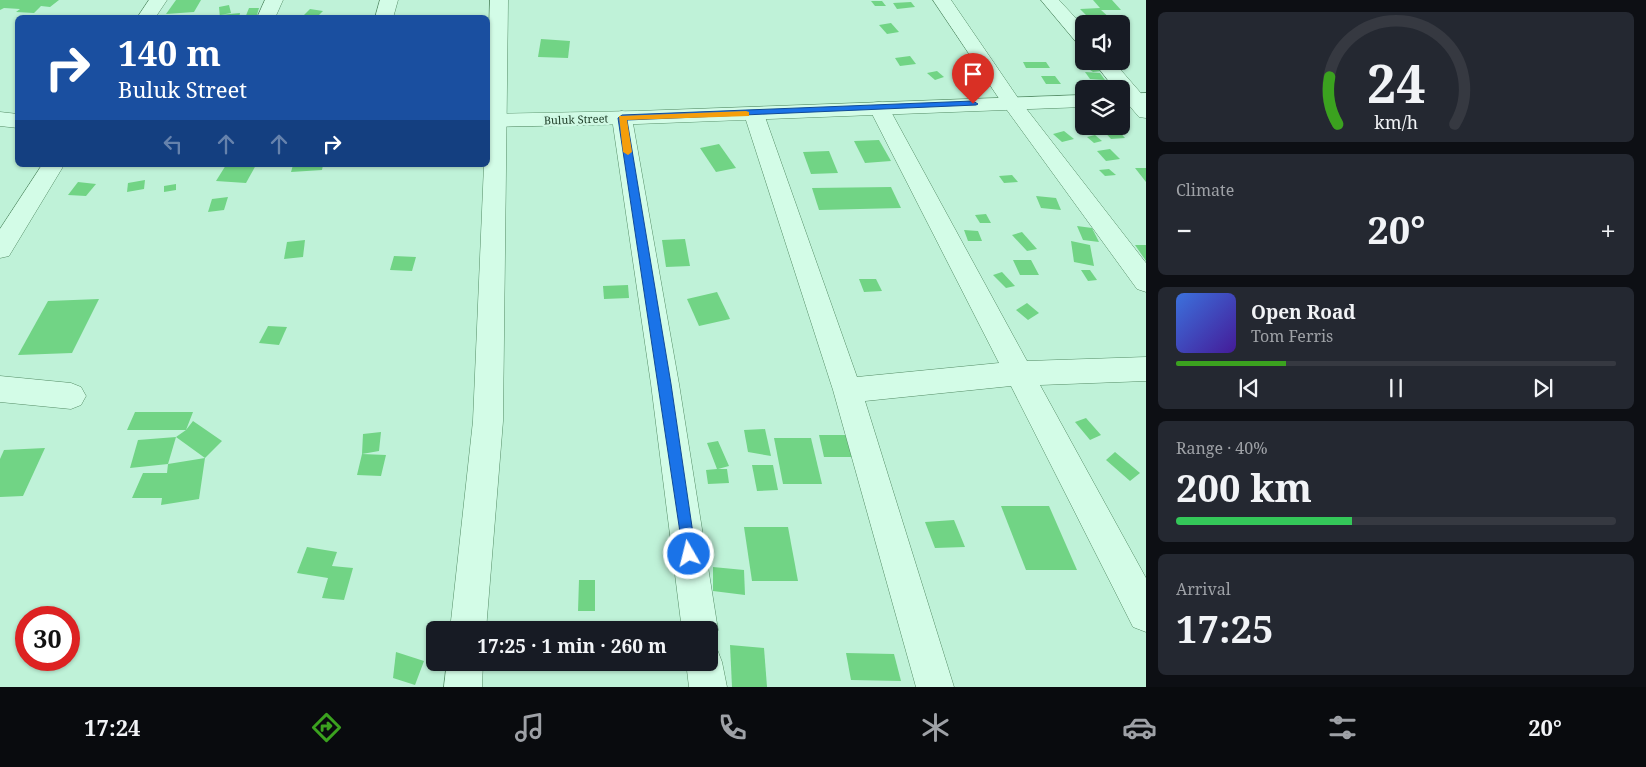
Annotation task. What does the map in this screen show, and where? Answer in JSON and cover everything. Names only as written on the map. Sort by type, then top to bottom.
[{"type":"street","points":[[148,15],[158,0]]},
{"type":"street","points":[[267,15],[274,0]]},
{"type":"street","points":[[385,15],[389,0]]},
{"type":"street","points":[[469,621],[488,421],[491,121],[499,0]]},
{"type":"street","points":[[942,0],[1011,102],[1146,282]]},
{"type":"street","points":[[1050,0],[1075,29]]},
{"type":"street","points":[[1110,70],[1137,103]]},
{"type":"street","name":"Buluk Street","points":[[491,121],[754,114],[1011,102],[1075,101]]},
{"type":"street","points":[[880,108],[1146,614]]},
{"type":"street","points":[[754,114],[847,390],[935,687]]},
{"type":"street","points":[[622,118],[665,384],[699,621]]},
{"type":"street","points":[[0,119],[15,121]]},
{"type":"street","points":[[0,250],[52,167]]},
{"type":"street","points":[[847,390],[1020,373],[1146,369]]},
{"type":"street","points":[[0,390],[71,396]]},
{"type":"street","points":[[463,687],[464,671]]},
{"type":"street","points":[[705,671],[708,687]]},
{"type":"building","points":[[0,0],[59,0],[50,7],[41,6],[34,13],[16,12],[20,9],[4,8],[0,10]]},
{"type":"building","points":[[176,0],[201,0],[194,12],[166,14]]},
{"type":"building","points":[[1093,0],[1112,0],[1121,10],[1101,10],[1106,15],[1086,15],[1080,9],[1100,8]]},
{"type":"building","points":[[871,1],[882,1],[886,6],[875,6]]},
{"type":"building","points":[[911,2],[915,7],[897,9],[893,3]]},
{"type":"building","points":[[229,5],[231,13],[220,15],[219,7]]},
{"type":"building","points":[[249,8],[259,8],[257,15],[246,15]]},
{"type":"building","points":[[310,9],[323,11],[319,15],[304,15]]},
{"type":"building","points":[[240,13],[240,15],[220,15]]},
{"type":"building","points":[[891,23],[899,32],[887,34],[879,25]]},
{"type":"building","points":[[541,39],[570,41],[568,58],[538,57]]},
{"type":"building","points":[[910,56],[916,64],[900,66],[895,58]]},
{"type":"building","points":[[1023,62],[1046,62],[1050,68],[1026,68]]},
{"type":"building","points":[[962,70],[973,70],[979,80],[968,80]]},
{"type":"building","points":[[937,71],[944,77],[935,80],[927,73]]},
{"type":"building","points":[[1085,72],[1100,73],[1105,80],[1090,79]]},
{"type":"building","points":[[1041,76],[1055,76],[1061,84],[1046,84]]},
{"type":"building","points":[[1064,131],[1074,139],[1062,142],[1053,134]]},
{"type":"building","points":[[1095,135],[1102,141],[1094,143],[1087,137]]},
{"type":"building","points":[[1107,135],[1122,135],[1125,138],[1111,139]]},
{"type":"building","points":[[879,140],[891,161],[865,163],[854,141]]},
{"type":"building","points":[[719,144],[736,168],[716,172],[700,148]]},
{"type":"building","points":[[1110,149],[1120,159],[1106,161],[1097,151]]},
{"type":"building","points":[[829,151],[838,173],[811,174],[803,152]]},
{"type":"building","points":[[225,167],[255,167],[246,183],[216,181]]},
{"type":"building","points":[[292,167],[323,167],[322,170],[291,172]]},
{"type":"building","points":[[1135,168],[1146,168],[1146,182]]},
{"type":"building","points":[[1109,169],[1116,175],[1105,176],[1099,170]]},
{"type":"building","points":[[1012,175],[1018,182],[1004,183],[999,176]]},
{"type":"building","points":[[145,180],[144,189],[127,192],[128,183]]},
{"type":"building","points":[[78,182],[96,184],[86,196],[68,195]]},
{"type":"building","points":[[176,184],[176,190],[164,192],[164,186]]},
{"type":"building","points":[[891,187],[901,208],[819,210],[812,188]]},
{"type":"building","points":[[1036,196],[1056,198],[1061,210],[1041,208]]},
{"type":"building","points":[[228,197],[224,210],[208,212],[212,199]]},
{"type":"building","points":[[986,214],[991,223],[980,223],[975,215]]},
{"type":"building","points":[[1077,226],[1092,228],[1099,242],[1083,240]]},
{"type":"building","points":[[964,230],[978,231],[982,241],[968,241]]},
{"type":"building","points":[[1022,232],[1037,249],[1027,251],[1012,235]]},
{"type":"building","points":[[685,239],[690,266],[666,267],[662,240]]},
{"type":"building","points":[[305,240],[303,257],[284,259],[287,242]]},
{"type":"building","points":[[1071,241],[1090,245],[1094,266],[1074,262]]},
{"type":"building","points":[[1135,245],[1146,245],[1146,261]]},
{"type":"building","points":[[394,256],[416,257],[412,271],[390,270]]},
{"type":"building","points":[[1013,260],[1031,260],[1039,275],[1020,275]]},
{"type":"building","points":[[1081,270],[1090,270],[1097,280],[1088,281]]},
{"type":"building","points":[[1002,272],[1015,286],[1006,288],[993,275]]},
{"type":"building","points":[[859,279],[876,279],[882,291],[864,292]]},
{"type":"building","points":[[628,285],[629,298],[604,299],[603,286]]},
{"type":"building","points":[[717,292],[730,319],[699,326],[687,299]]},
{"type":"building","points":[[99,299],[72,353],[18,355],[48,301]]},
{"type":"building","points":[[1027,303],[1039,313],[1028,320],[1016,310]]},
{"type":"building","points":[[268,326],[287,327],[279,345],[259,343]]},
{"type":"building","points":[[135,412],[193,412],[186,430],[127,430]]},
{"type":"building","points":[[1086,418],[1101,435],[1090,440],[1075,422]]},
{"type":"building","points":[[193,421],[222,441],[205,458],[176,437],[186,430]]},
{"type":"building","points":[[765,429],[771,456],[748,452],[744,430]]},
{"type":"building","points":[[381,432],[379,451],[362,454],[363,434]]},
{"type":"building","points":[[819,435],[849,435],[854,457],[824,457]]},
{"type":"building","points":[[176,437],[168,464],[130,468],[138,440]]},
{"type":"building","points":[[774,438],[811,438],[822,484],[783,484]]},
{"type":"building","points":[[718,441],[729,466],[718,469],[727,469],[729,483],[708,484],[706,470],[717,469],[707,443]]},
{"type":"building","points":[[45,448],[23,496],[0,497],[0,459],[4,450]]},
{"type":"building","points":[[1115,452],[1140,473],[1130,481],[1106,460]]},
{"type":"building","points":[[362,454],[386,455],[381,476],[357,475]]},
{"type":"building","points":[[205,458],[199,499],[161,505],[162,498],[132,498],[143,473],[167,473],[168,464]]},
{"type":"building","points":[[752,465],[773,465],[778,490],[757,491]]},
{"type":"building","points":[[1001,506],[1049,506],[1077,570],[1026,570]]},
{"type":"building","points":[[954,520],[965,547],[935,548],[925,522]]},
{"type":"building","points":[[744,527],[788,527],[798,581],[752,581]]},
{"type":"building","points":[[307,547],[337,552],[332,566],[353,568],[344,600],[322,598],[328,578],[297,573]]},
{"type":"building","points":[[713,567],[744,570],[745,595],[713,591]]},
{"type":"building","points":[[579,580],[595,580],[595,611],[578,611]]},
{"type":"building","points":[[730,645],[764,648],[767,687],[732,687]]},
{"type":"building","points":[[396,652],[424,661],[415,685],[393,678]]},
{"type":"building","points":[[846,653],[894,654],[901,681],[851,680]]},
{"type":"slow traffic","points":[[628,152],[622,118],[746,114]]},
{"type":"route","points":[[689,554],[665,384],[622,118],[973,104]]}]
